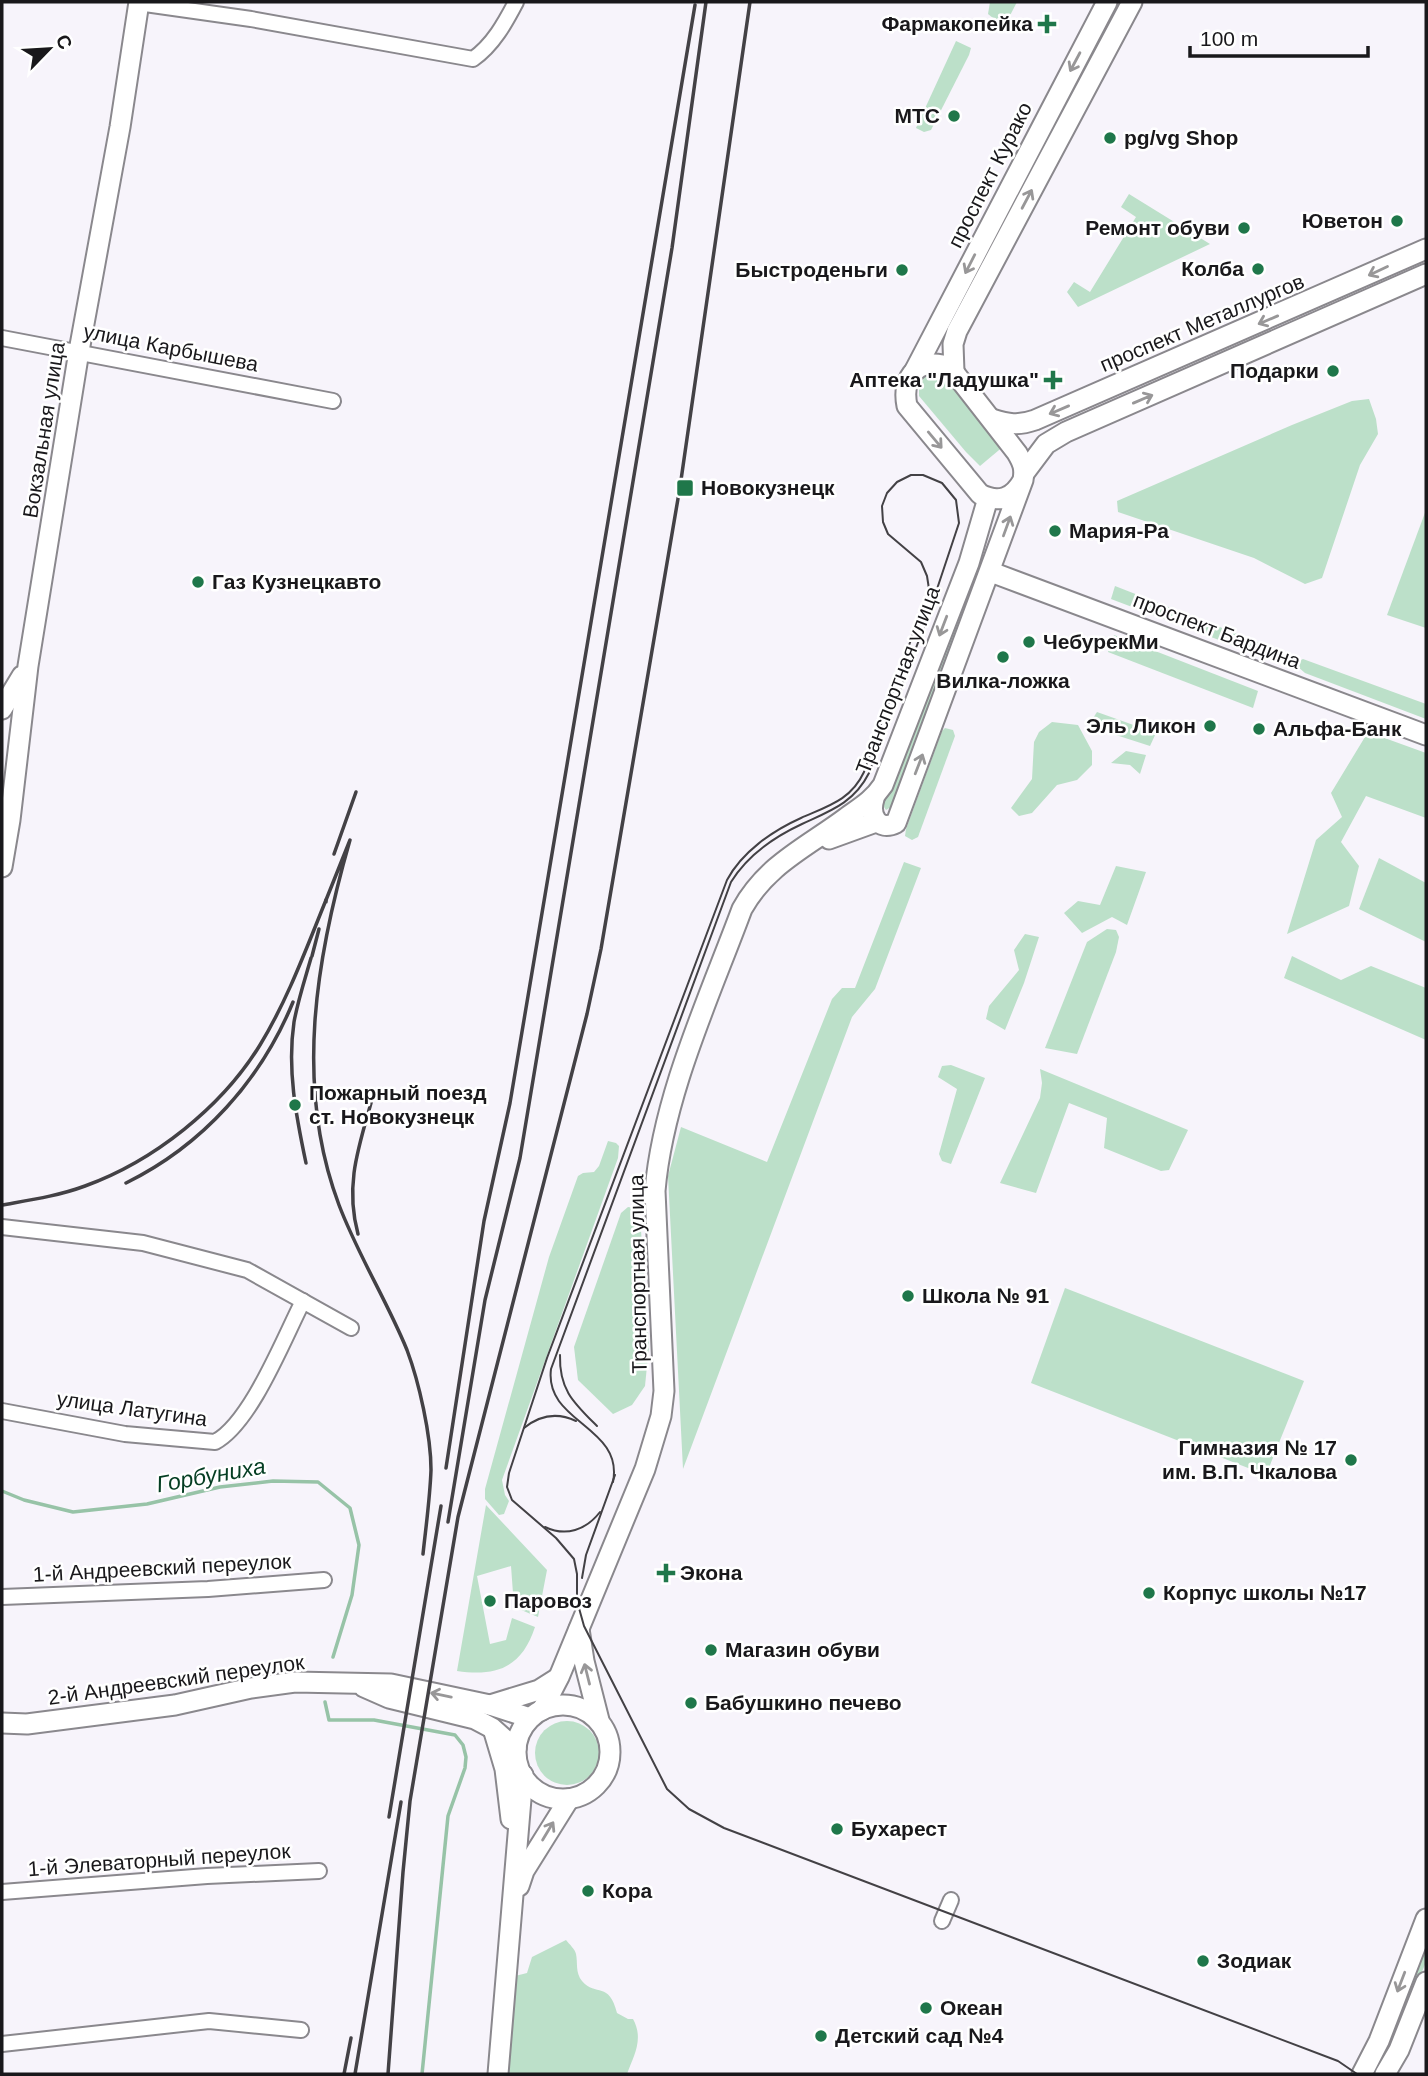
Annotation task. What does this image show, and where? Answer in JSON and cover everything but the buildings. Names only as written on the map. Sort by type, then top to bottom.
[{"type":"main road","name":"Вокзальная улица","points":[[2,867],[28,666],[139,2]]},
{"type":"main road","name":"проспект Курако","points":[[988,498],[980,494],[907,406],[906,383],[1107,2]]},
{"type":"main road","name":"проспект Курако","points":[[954,372],[953,344],[957,331],[1132,2]]},
{"type":"main road","name":"проспект Металлургов","points":[[992,419],[1021,425],[1035,420],[1426,249]]},
{"type":"main road","points":[[988,498],[1007,498],[1017,491],[1046,444],[1066,432],[1426,274]]},
{"type":"main road","points":[[874,799],[872,815],[884,824],[900,816],[1024,476],[1023,462],[1017,453],[950,367],[928,364],[915,370]]},
{"type":"main road","name":"Транспортная улица","points":[[536,1714],[559,1677],[645,1469],[662,1409],[664,1391],[655,1191],[657,1169],[668,1116],[742,909],[752,891],[771,871],[874,799],[883,785],[969,563],[988,498]]},
{"type":"main road","name":"проспект Бардина","points":[[969,563],[979,575],[991,572],[1426,735]]},
{"type":"main road","points":[[2,709],[28,666]]},
{"type":"main road","points":[[2,738],[10,745],[16,760]]},
{"type":"main road","points":[[2,801],[10,820]]},
{"type":"main road","name":"Транспортная улица","points":[[792,854],[884,824]]},
{"type":"main road","points":[[579,1627],[584,1661],[599,1720],[609,1740],[608,1766],[602,1779],[592,1789],[569,1799],[542,1794],[531,1786],[518,1763],[516,1749],[523,1727],[536,1714],[557,1705],[572,1705],[599,1720]]},
{"type":"main road","points":[[490,1705],[539,1690],[559,1677]]},
{"type":"main road","name":"2-й Андреевский переулок","points":[[2,1723],[27,1724],[175,1705],[251,1688],[295,1682],[391,1684],[536,1714]]},
{"type":"main road","points":[[357,1684],[389,1699],[475,1718],[492,1728],[516,1749]]},
{"type":"main road","points":[[492,1728],[501,1747],[505,1769],[514,1868]]},
{"type":"main road","points":[[498,2074],[523,1775]]},
{"type":"main road","points":[[512,1910],[524,1871],[569,1799]]},
{"type":"main road","points":[[1362,2074],[1379,2041],[1426,1919]]},
{"type":"main road","points":[[1385,2074],[1399,2050],[1426,1982]]},
{"type":"street","points":[[139,2],[473,59],[483,52],[504,25],[516,2]]},
{"type":"street","name":"улица Карбышева","points":[[2,338],[332,401]]},
{"type":"street","points":[[2,1227],[143,1243],[247,1270],[351,1328]]},
{"type":"street","name":"улица Латугина","points":[[2,1411],[125,1434],[215,1442],[236,1425],[261,1384],[303,1301]]},
{"type":"street","name":"1-й Андреевский переулок","points":[[2,1597],[208,1589],[324,1580]]},
{"type":"street","name":"1-й Элеваторный переулок","points":[[2,1892],[207,1875],[319,1871]]},
{"type":"street","points":[[942,1921],[951,1900]]},
{"type":"street","points":[[2,2043],[209,2021],[301,2030]]},
{"type":"green space","points":[[990,2],[1017,2],[1004,27],[988,14]]},
{"type":"green space","points":[[956,41],[971,48],[969,55],[931,130],[924,132],[916,128]]},
{"type":"green space","points":[[1129,194],[1210,244],[1078,307],[1067,292],[1074,282],[1090,292],[1136,217],[1121,207]]},
{"type":"green space","points":[[931,374],[950,380],[1005,445],[980,466],[919,396],[919,380]]},
{"type":"green space","points":[[1369,399],[1378,434],[1360,465],[1322,578],[1305,584],[1254,558],[1118,512],[1117,501],[1292,425],[1352,401]]},
{"type":"green space","points":[[1426,510],[1426,628],[1387,615]]},
{"type":"green space","points":[[969,582],[975,584],[976,589],[891,807],[886,810],[882,804]]},
{"type":"green space","points":[[1115,586],[1273,648],[1269,659],[1111,599]]},
{"type":"green space","points":[[1114,635],[1258,691],[1253,708],[1108,652]]},
{"type":"green space","points":[[1303,659],[1426,704],[1426,719],[1305,673],[1297,666]]},
{"type":"green space","points":[[1097,712],[1156,733],[1150,746],[1088,726]]},
{"type":"green space","points":[[1052,722],[1078,725],[1092,751],[1092,765],[1077,780],[1057,785],[1032,813],[1019,816],[1011,808],[1032,779],[1034,742],[1039,732]]},
{"type":"green space","points":[[945,728],[953,730],[955,736],[918,837],[912,840],[905,836],[906,829]]},
{"type":"green space","points":[[1368,732],[1426,753],[1426,818],[1366,796],[1341,842],[1359,866],[1349,906],[1287,934],[1316,840],[1342,817],[1331,793]]},
{"type":"green space","points":[[1126,751],[1146,755],[1140,774],[1130,765],[1111,763]]},
{"type":"green space","points":[[1379,858],[1426,883],[1426,942],[1359,909]]},
{"type":"green space","points":[[904,862],[921,868],[875,989],[852,1017],[683,1469],[668,1176],[681,1127],[767,1162],[832,999],[842,988],[855,988]]},
{"type":"green space","points":[[1116,866],[1146,872],[1127,925],[1112,917],[1082,933],[1064,913],[1078,901],[1100,905]]},
{"type":"green space","points":[[1107,929],[1116,930],[1119,937],[1116,952],[1077,1054],[1045,1048],[1087,942]]},
{"type":"green space","points":[[1025,934],[1039,937],[1005,1030],[986,1019],[989,1006],[1019,970],[1014,950]]},
{"type":"green space","points":[[1292,956],[1341,980],[1371,966],[1426,988],[1426,1040],[1284,978]]},
{"type":"green space","points":[[951,1065],[985,1078],[951,1164],[942,1161],[939,1154],[957,1089],[938,1077],[942,1066]]},
{"type":"green space","points":[[1040,1069],[1188,1130],[1169,1170],[1161,1171],[1104,1148],[1107,1118],[1069,1103],[1036,1193],[1000,1183],[1040,1098]]},
{"type":"green space","points":[[608,1141],[619,1146],[618,1158],[502,1480],[509,1501],[504,1514],[499,1515],[485,1499],[485,1489],[549,1257],[578,1176],[594,1172]]},
{"type":"green space","points":[[628,1207],[634,1208],[640,1216],[649,1346],[645,1386],[632,1405],[613,1414],[578,1380],[574,1347],[621,1213]]},
{"type":"green space","points":[[1065,1288],[1304,1381],[1266,1475],[1031,1383]]},
{"type":"green space","points":[[486,1505],[547,1570],[538,1617],[514,1607],[511,1566],[477,1576],[490,1644],[506,1640],[512,1618],[535,1627],[523,1652],[506,1666],[484,1672],[457,1671]]},
{"type":"green space","points":[[567,1721],[579,1723],[590,1730],[597,1741],[597,1765],[590,1776],[579,1783],[567,1785],[555,1783],[544,1776],[537,1765],[535,1753],[537,1741],[544,1730],[555,1723]]},
{"type":"green space","points":[[1426,1936],[1426,1962],[1394,2041],[1391,2038],[1417,1971]]},
{"type":"green space","points":[[566,1940],[577,1957],[582,1981],[587,1986],[606,1993],[614,2003],[617,2013],[633,2019],[638,2040],[627,2074],[507,2074],[515,1976],[527,1973],[532,1957]]},
{"type":"waterway","name":"Горбуниха","points":[[2,1491],[24,1500],[73,1512],[147,1504],[220,1487],[273,1481],[318,1482],[350,1508],[359,1545],[352,1595],[333,1657]]},
{"type":"waterway","name":"Горбуниха","points":[[325,1702],[329,1720],[374,1720],[455,1735],[463,1745],[465,1768],[448,1816],[422,2074]]},
{"type":"tram line","points":[[613,1482],[613,1463],[607,1448],[559,1402],[552,1387],[551,1369],[731,882],[745,864],[771,841],[849,799],[869,773],[928,616],[959,523],[956,500],[942,483],[923,475],[911,475],[897,482],[887,493],[882,506],[883,522],[888,534],[921,562],[929,589],[864,772],[859,782],[838,801],[790,823],[759,843],[741,860],[727,880],[547,1358],[509,1473],[507,1487],[512,1500],[556,1538],[574,1559],[577,1601],[584,1626],[667,1789],[689,1809],[724,1828],[1338,2061],[1357,2074]]},
{"type":"tram line","points":[[560,1355],[565,1387],[575,1403],[597,1426]]},
{"type":"tram line","points":[[524,1428],[549,1416],[562,1416],[576,1421]]},
{"type":"tram line","points":[[582,1578],[586,1555],[615,1475]]},
{"type":"tram line","points":[[545,1527],[560,1531],[575,1530],[600,1512]]},
{"type":"railway","points":[[448,1522],[485,1300],[520,1158],[672,248],[706,2]]},
{"type":"railway","points":[[388,2074],[410,1801],[458,1517],[587,1014],[601,949],[680,487],[750,2]]},
{"type":"railway","points":[[446,1468],[484,1221],[510,1103],[695,5]]},
{"type":"railway","points":[[334,854],[356,792]]},
{"type":"railway","points":[[326,900],[350,840],[320,976],[315,1022],[317,1114],[325,1160],[339,1205],[407,1350],[420,1393],[427,1425],[431,1470],[423,1554]]},
{"type":"railway","points":[[2,1205],[65,1192],[111,1175],[161,1147],[206,1110],[244,1068],[270,1028],[326,902]]},
{"type":"railway","points":[[312,956],[319,929]]},
{"type":"railway","points":[[306,1163],[292,1075],[292,1040],[294,1022],[311,958]]},
{"type":"railway","points":[[126,1183],[180,1150],[226,1108],[264,1058],[293,1002]]},
{"type":"railway","points":[[358,1234],[354,1216],[353,1184],[371,1103]]},
{"type":"railway","points":[[389,1817],[441,1506]]},
{"type":"railway","points":[[355,2074],[401,1802]]},
{"type":"railway","points":[[344,2074],[351,2038]]},
{"type":"place","name":"Фармакопейка","points":[[1047,24]]},
{"type":"place","name":"МТС","points":[[954,116]]},
{"type":"place","name":"pg/vg Shop","points":[[1110,138]]},
{"type":"place","name":"Юветон","points":[[1397,221]]},
{"type":"place","name":"Ремонт обуви","points":[[1244,228]]},
{"type":"place","name":"Колба","points":[[1258,269]]},
{"type":"place","name":"Быстроденьги","points":[[902,270]]},
{"type":"place","name":"Подарки","points":[[1333,371]]},
{"type":"place","name":"Аптека \"Ладушка\"","points":[[1053,380]]},
{"type":"place","name":"Новокузнецк","points":[[685,488]]},
{"type":"place","name":"Мария-Ра","points":[[1055,531]]},
{"type":"place","name":"Газ Кузнецкавто","points":[[198,582]]},
{"type":"place","name":"ЧебурекМи","points":[[1029,642]]},
{"type":"place","name":"Вилка-ложка","points":[[1003,657]]},
{"type":"place","name":"Эль Ликон","points":[[1210,726]]},
{"type":"place","name":"Альфа-Банк","points":[[1259,729]]},
{"type":"place","name":"Пожарный поезд ст. Новокузнецк","points":[[295,1105]]},
{"type":"place","name":"Школа № 91","points":[[908,1296]]},
{"type":"place","name":"Гимназия № 17 им. В.П. Чкалова","points":[[1351,1460]]},
{"type":"place","name":"Экона","points":[[666,1573]]},
{"type":"place","name":"Корпус школы №17","points":[[1149,1593]]},
{"type":"place","name":"Паровоз","points":[[490,1601]]},
{"type":"place","name":"Магазин обуви","points":[[711,1650]]},
{"type":"place","name":"Бабушкино печево","points":[[691,1703]]},
{"type":"place","name":"Бухарест","points":[[837,1829]]},
{"type":"place","name":"Кора","points":[[588,1891]]},
{"type":"place","name":"Зодиак","points":[[1203,1961]]},
{"type":"place","name":"Океан","points":[[926,2008]]},
{"type":"place","name":"Детский сад №4","points":[[821,2036]]}]
